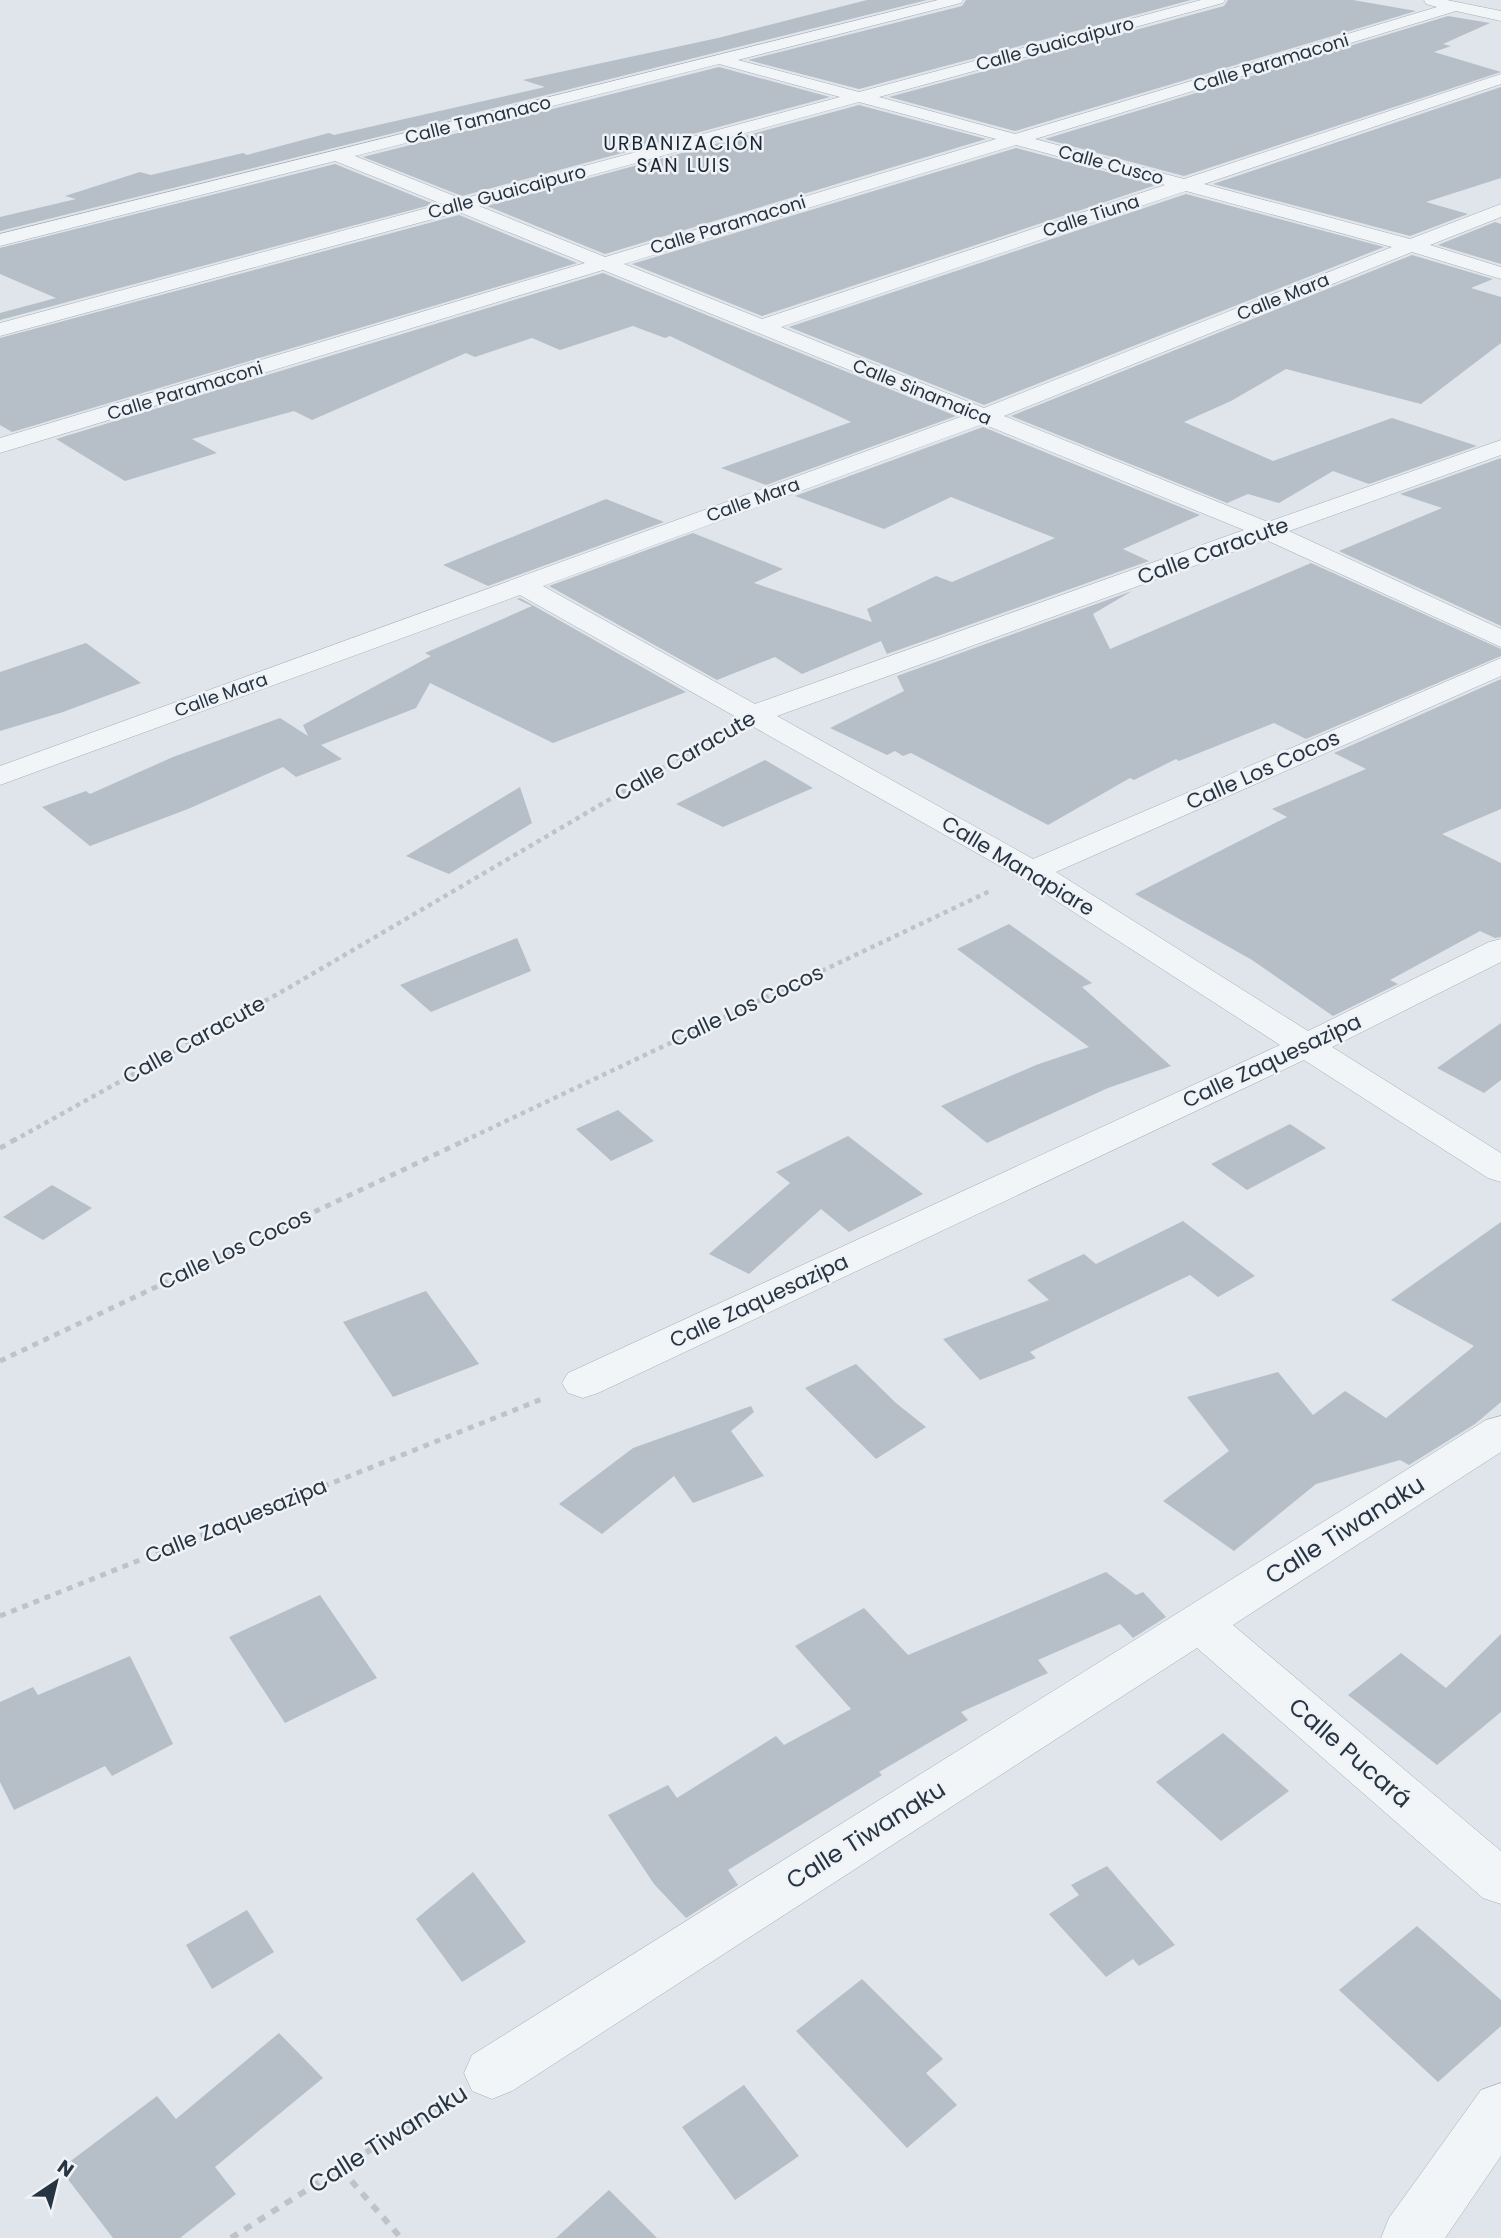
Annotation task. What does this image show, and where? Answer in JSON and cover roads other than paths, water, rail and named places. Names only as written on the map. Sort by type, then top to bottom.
[{"type":"street","name":"Calle Tamanaco","points":[[0,240],[956,0]]},
{"type":"street","name":"Calle Guaicaipuro","points":[[0,330],[1218,0]]},
{"type":"street","points":[[1427,0],[1501,16]]},
{"type":"street","name":"Calle Paramaconi","points":[[0,446],[1456,6]]},
{"type":"street","name":"Calle Cusco","points":[[721,60],[1412,246],[1501,273]]},
{"type":"street","name":"Calle Tiuna","points":[[760,327],[1501,79]]},
{"type":"street","name":"Calle Sinamaica","points":[[338,156],[1268,531],[1501,639]]},
{"type":"street","name":"Calle Mara","points":[[0,776],[982,417],[1501,210]]},
{"type":"street","name":"Calle Caracute","points":[[753,715],[1501,447]]},
{"type":"street","name":"Calle Manapiare","points":[[521,585],[1032,871],[1501,1170]]},
{"type":"street","name":"Calle Los Cocos","points":[[1032,871],[1501,666]]},
{"type":"street","name":"Calle Zaquesazipa","points":[[583,1383],[1306,1046],[1501,949]]},
{"type":"street","name":"Calle Tiwanaku","points":[[492,2073],[1501,1431]]},
{"type":"street","name":"Calle Pucará","points":[[1199,1623],[1501,1882]]},
{"type":"street","points":[[1410,2238],[1501,2109]]},
{"type":"district","name":"URBANIZACIÓN SAN LUIS","points":[[684,154]]}]
